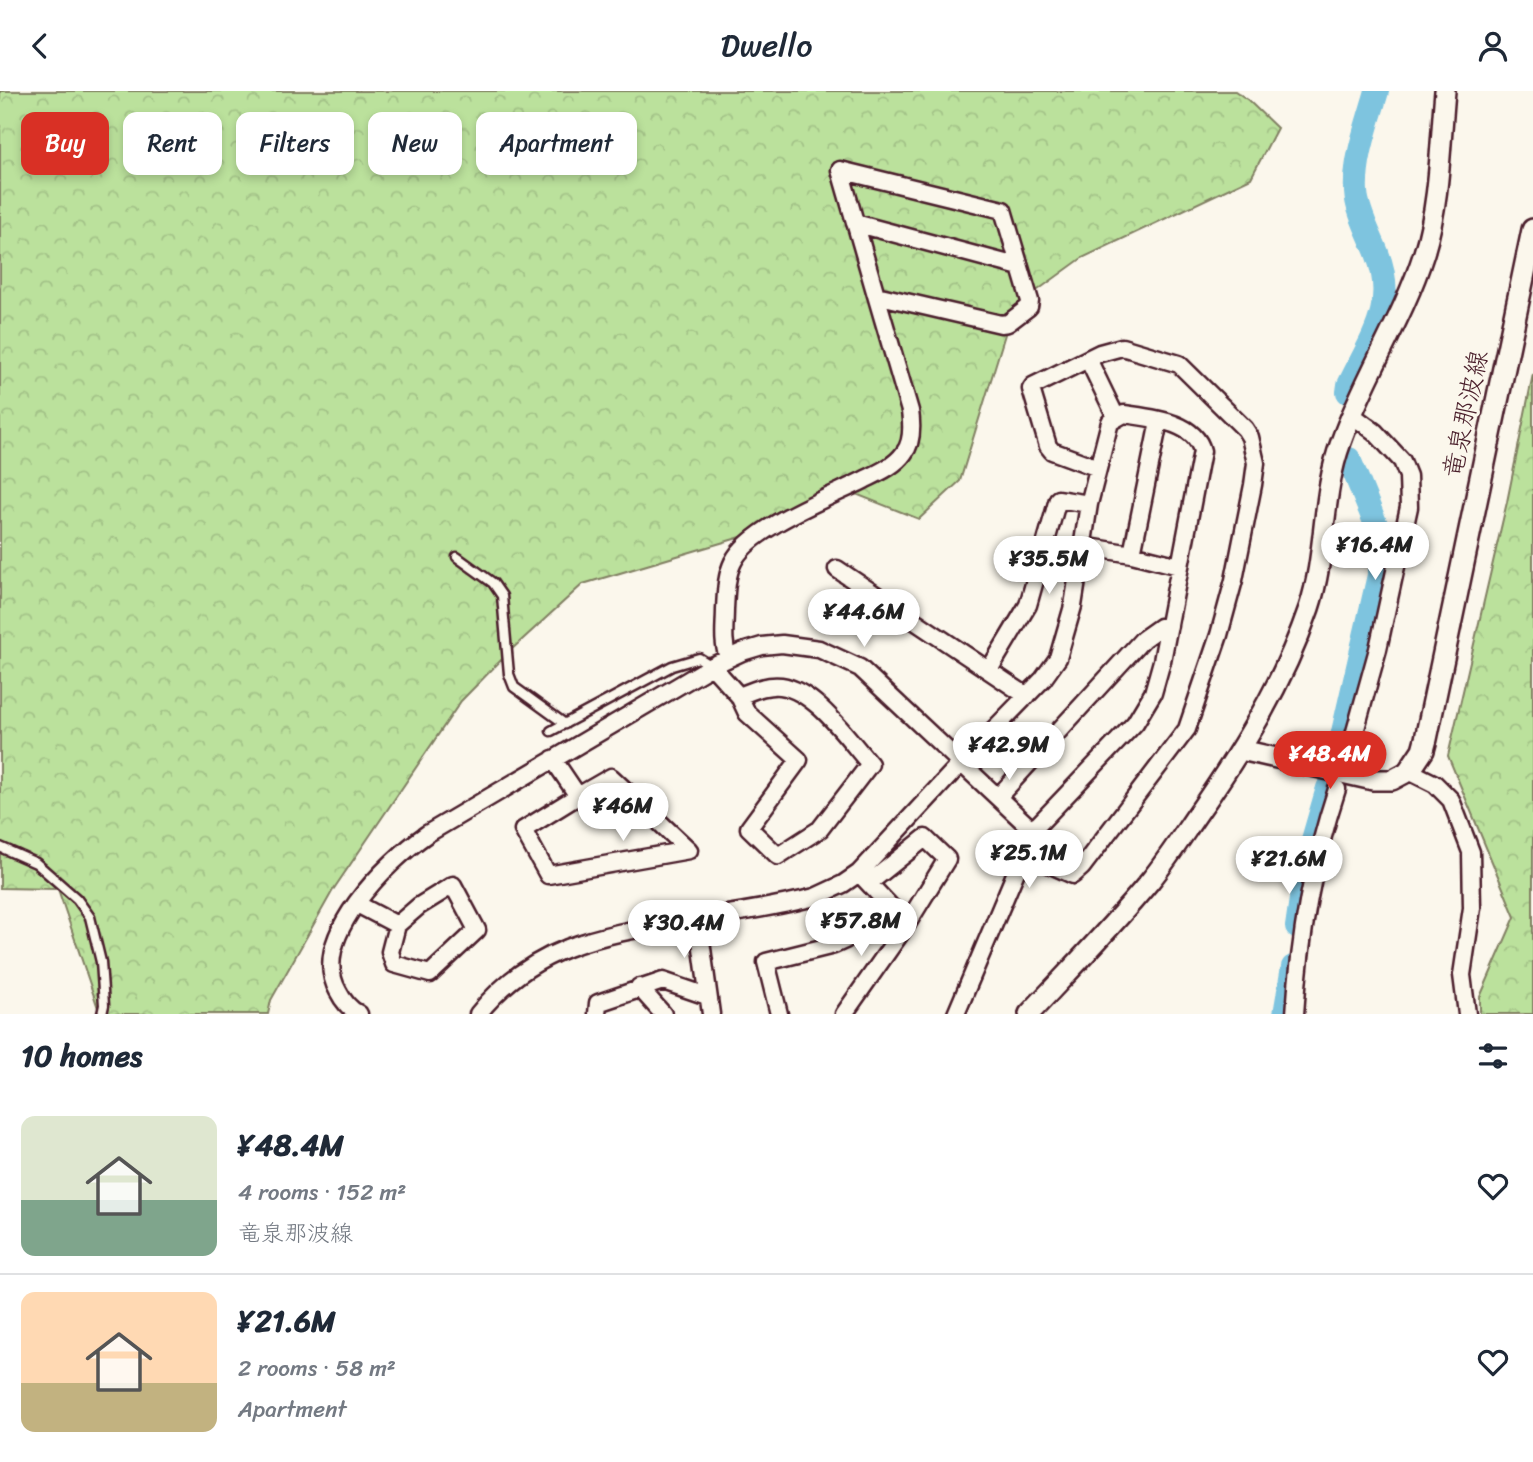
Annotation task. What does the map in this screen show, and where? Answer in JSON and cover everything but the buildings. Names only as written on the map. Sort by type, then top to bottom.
[{"type":"main road","name":"竜泉那波線","points":[[1409,771],[1423,750],[1426,739],[1533,230]]},
{"type":"street","points":[[1029,1014],[1152,878],[1241,750],[1273,693],[1310,605],[1321,557],[1333,467],[1352,415],[1405,303],[1424,254],[1435,204],[1445,91]]},
{"type":"street","points":[[728,657],[724,642],[727,578],[741,549],[751,539],[802,510],[888,468],[905,453],[909,443],[912,424],[910,411],[840,170],[1003,210],[1030,301],[1029,307],[1008,323],[1001,324],[877,295]]},
{"type":"street","points":[[855,223],[1020,267]]},
{"type":"street","points":[[1024,853],[1073,875],[1082,867],[1187,729],[1219,635],[1234,580],[1255,473],[1253,449],[1245,429],[1179,364],[1122,347],[1113,348],[1033,386],[1031,395],[1052,451],[1098,468]]},
{"type":"street","points":[[1088,359],[1116,417]]},
{"type":"street","points":[[864,878],[962,762],[1052,670],[1073,606],[1089,504],[1110,422],[1124,414],[1187,429],[1200,442],[1202,451],[1158,680],[1135,723],[1034,829],[956,1014]]},
{"type":"street","points":[[1348,757],[1393,586],[1396,556],[1409,499],[1408,476],[1402,461],[1375,432],[1352,415]]},
{"type":"street","points":[[1132,554],[1159,421]]},
{"type":"street","points":[[989,670],[1028,605],[1058,499],[1089,504]]},
{"type":"street","points":[[1083,546],[1180,566]]},
{"type":"street","points":[[837,569],[1027,696]]},
{"type":"street","points":[[998,797],[1143,639],[1160,627],[1169,626]]},
{"type":"street","points":[[359,1014],[352,1011],[342,1000],[335,986],[332,960],[339,934],[367,888],[405,849],[712,666],[728,657],[762,646],[803,646],[831,653],[860,668],[1034,829]]},
{"type":"street","points":[[712,666],[739,696],[747,713],[799,760],[749,828],[778,856],[820,829],[870,764],[809,696],[781,686],[755,689],[739,696]]},
{"type":"street","points":[[1241,750],[1373,780],[1392,780],[1409,771],[1435,784],[1451,800],[1471,852],[1473,865],[1472,908],[1462,975],[1467,1014]]},
{"type":"street","points":[[553,759],[578,796]]},
{"type":"street","points":[[611,777],[689,850],[548,875],[523,830],[578,796],[611,777]]},
{"type":"street","points":[[1294,1014],[1298,962],[1309,889],[1320,841],[1337,789]]},
{"type":"street","points":[[478,1014],[510,981],[534,964],[586,939],[815,897],[864,878],[925,838],[947,859],[907,924],[844,1014]]},
{"type":"street","points":[[864,878],[907,924]]},
{"type":"street","points":[[453,885],[477,930],[430,974],[394,964],[390,952],[397,925],[419,906],[453,885]]},
{"type":"street","points":[[779,1014],[766,962],[845,940],[886,902]]},
{"type":"street","points":[[356,904],[397,925]]},
{"type":"street","points":[[698,919],[711,1014]]},
{"type":"street","points":[[597,1014],[598,1003],[663,981],[707,996]]},
{"type":"street","points":[[639,987],[663,1014]]},
{"type":"lane","points":[[457,557],[493,583],[502,596],[509,674],[514,687],[565,724]]},
{"type":"lane","points":[[551,731],[672,666],[699,658],[712,666]]},
{"type":"lane","points":[[0,847],[36,863],[77,899],[90,917],[102,962],[102,1014]]},
{"type":"green space","points":[[0,91],[1235,91],[1277,128],[1251,178],[1082,258],[1013,308],[960,481],[919,519],[856,494],[768,529],[583,584],[511,650],[461,701],[333,890],[271,1000],[268,1014],[100,1014],[58,889],[0,888]]},
{"type":"green space","points":[[1533,374],[1533,1014],[1480,1014],[1480,997],[1515,917],[1448,756],[1507,502]]},
{"type":"waterway","points":[[1348,392],[1379,322],[1385,290],[1383,272],[1361,215],[1356,192],[1359,154],[1377,91]]},
{"type":"waterway","points":[[1338,754],[1383,558],[1379,532],[1349,459]]},
{"type":"waterway","points":[[1297,927],[1306,864],[1328,788]]},
{"type":"waterway","points":[[1285,1014],[1293,967]]}]
